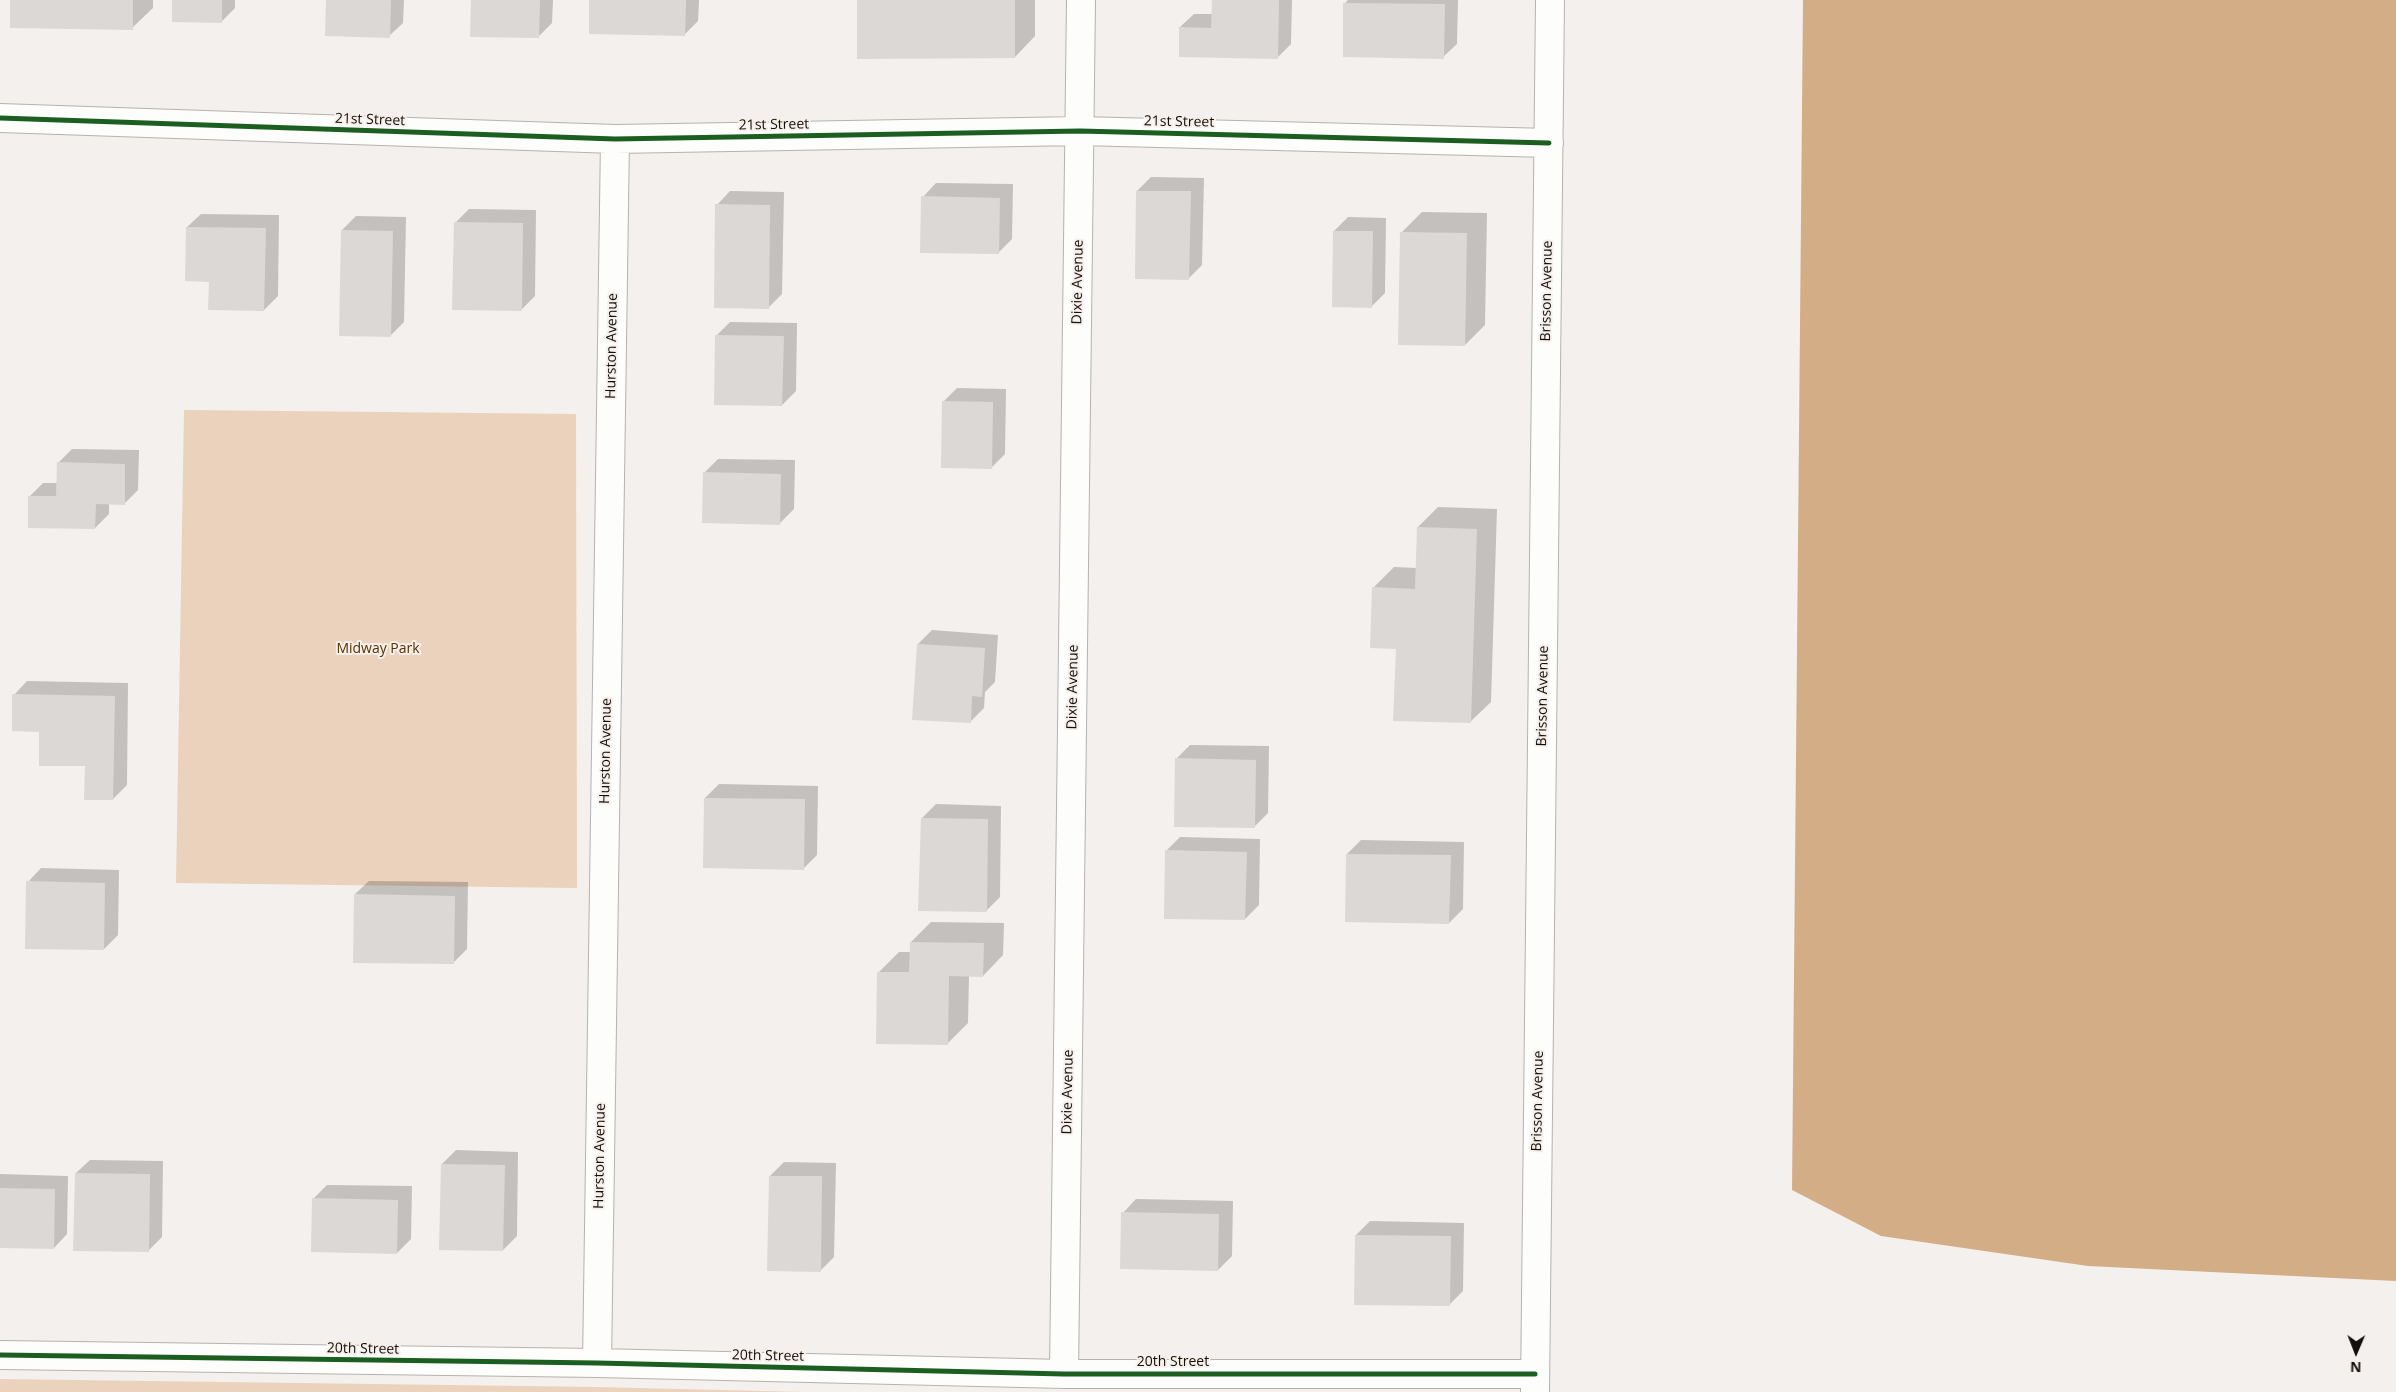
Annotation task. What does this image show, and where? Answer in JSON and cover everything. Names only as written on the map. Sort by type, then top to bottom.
[{"type":"street","name":"Dixie Avenue","points":[[1064,1374],[1081,0]]},
{"type":"street","name":"Brisson Avenue","points":[[1535,1383],[1550,0]]},
{"type":"street","name":"21st Street","points":[[0,118],[615,139],[1080,131],[1549,143]]},
{"type":"street","name":"Hurston Avenue","points":[[596,1363],[615,139]]},
{"type":"street","name":"20th Street","points":[[0,1355],[596,1363],[1535,1383]]},
{"type":"green space","name":"Midway Park","points":[[184,410],[576,414],[577,888],[176,883]]},
{"type":"green space","points":[[0,1379],[596,1387],[804,1392],[0,1392]]},
{"type":"shaded area","points":[[1803,0],[2396,0],[2396,1281],[2088,1266],[1881,1236],[1792,1190]]},
{"type":"building","points":[[10,0],[133,0],[133,30],[10,28]]},
{"type":"building","points":[[172,0],[222,0],[222,23],[172,22]]},
{"type":"building","points":[[326,0],[391,0],[390,38],[325,36]]},
{"type":"building","points":[[471,0],[540,0],[539,38],[470,37]]},
{"type":"building","points":[[589,0],[686,0],[685,36],[589,34]]},
{"type":"building","points":[[857,0],[1015,0],[1015,58],[857,59]]},
{"type":"building","points":[[1212,0],[1279,0],[1278,59],[1179,57],[1179,27],[1211,28]]},
{"type":"building","points":[[1343,3],[1445,4],[1444,59],[1343,57]]},
{"type":"building","points":[[1136,191],[1191,191],[1189,280],[1135,279]]},
{"type":"building","points":[[921,196],[1000,198],[999,254],[920,253]]},
{"type":"building","points":[[715,204],[770,205],[769,309],[714,308]]},
{"type":"building","points":[[454,222],[523,223],[522,311],[452,310]]},
{"type":"building","points":[[186,227],[266,228],[264,311],[208,310],[209,282],[185,281]]},
{"type":"building","points":[[341,230],[393,231],[391,337],[339,336]]},
{"type":"building","points":[[1333,231],[1373,231],[1372,308],[1332,307]]},
{"type":"building","points":[[1400,232],[1467,233],[1465,346],[1398,345]]},
{"type":"building","points":[[715,335],[784,336],[782,406],[714,405]]},
{"type":"building","points":[[942,401],[993,402],[992,469],[941,468]]},
{"type":"building","points":[[57,462],[125,464],[125,505],[96,504],[95,529],[28,528],[28,496],[56,496]]},
{"type":"building","points":[[703,472],[781,474],[780,525],[702,523]]},
{"type":"building","points":[[1417,527],[1477,529],[1471,723],[1393,721],[1396,649],[1370,648],[1372,587],[1415,589]]},
{"type":"building","points":[[917,644],[985,648],[982,697],[972,696],[971,723],[912,720]]},
{"type":"building","points":[[12,694],[115,696],[113,800],[84,800],[85,766],[39,766],[39,732],[12,731]]},
{"type":"building","points":[[1175,758],[1256,760],[1255,828],[1174,827]]},
{"type":"building","points":[[704,798],[805,799],[804,870],[703,868]]},
{"type":"building","points":[[921,818],[988,819],[987,912],[918,911]]},
{"type":"building","points":[[1165,850],[1247,852],[1245,920],[1164,919]]},
{"type":"building","points":[[1346,854],[1451,855],[1449,924],[1345,922]]},
{"type":"building","points":[[26,881],[105,883],[104,950],[25,949]]},
{"type":"building","points":[[354,894],[455,896],[454,964],[353,963]]},
{"type":"building","points":[[910,942],[984,943],[983,977],[949,976],[948,1045],[876,1044],[877,972],[909,972]]},
{"type":"building","points":[[441,1164],[505,1165],[503,1251],[439,1250]]},
{"type":"building","points":[[75,1173],[150,1174],[149,1252],[73,1251]]},
{"type":"building","points":[[769,1176],[822,1176],[821,1272],[767,1271]]},
{"type":"building","points":[[0,1188],[55,1189],[54,1249],[0,1248]]},
{"type":"building","points":[[312,1198],[398,1200],[397,1254],[311,1252]]},
{"type":"building","points":[[1121,1212],[1219,1214],[1218,1271],[1120,1269]]},
{"type":"building","points":[[1355,1235],[1451,1236],[1450,1306],[1354,1305]]},
{"type":"cycle path","points":[[0,118],[615,139],[1080,131],[1549,143]]},
{"type":"cycle path","points":[[0,1355],[597,1363],[1064,1374],[1535,1374]]}]
